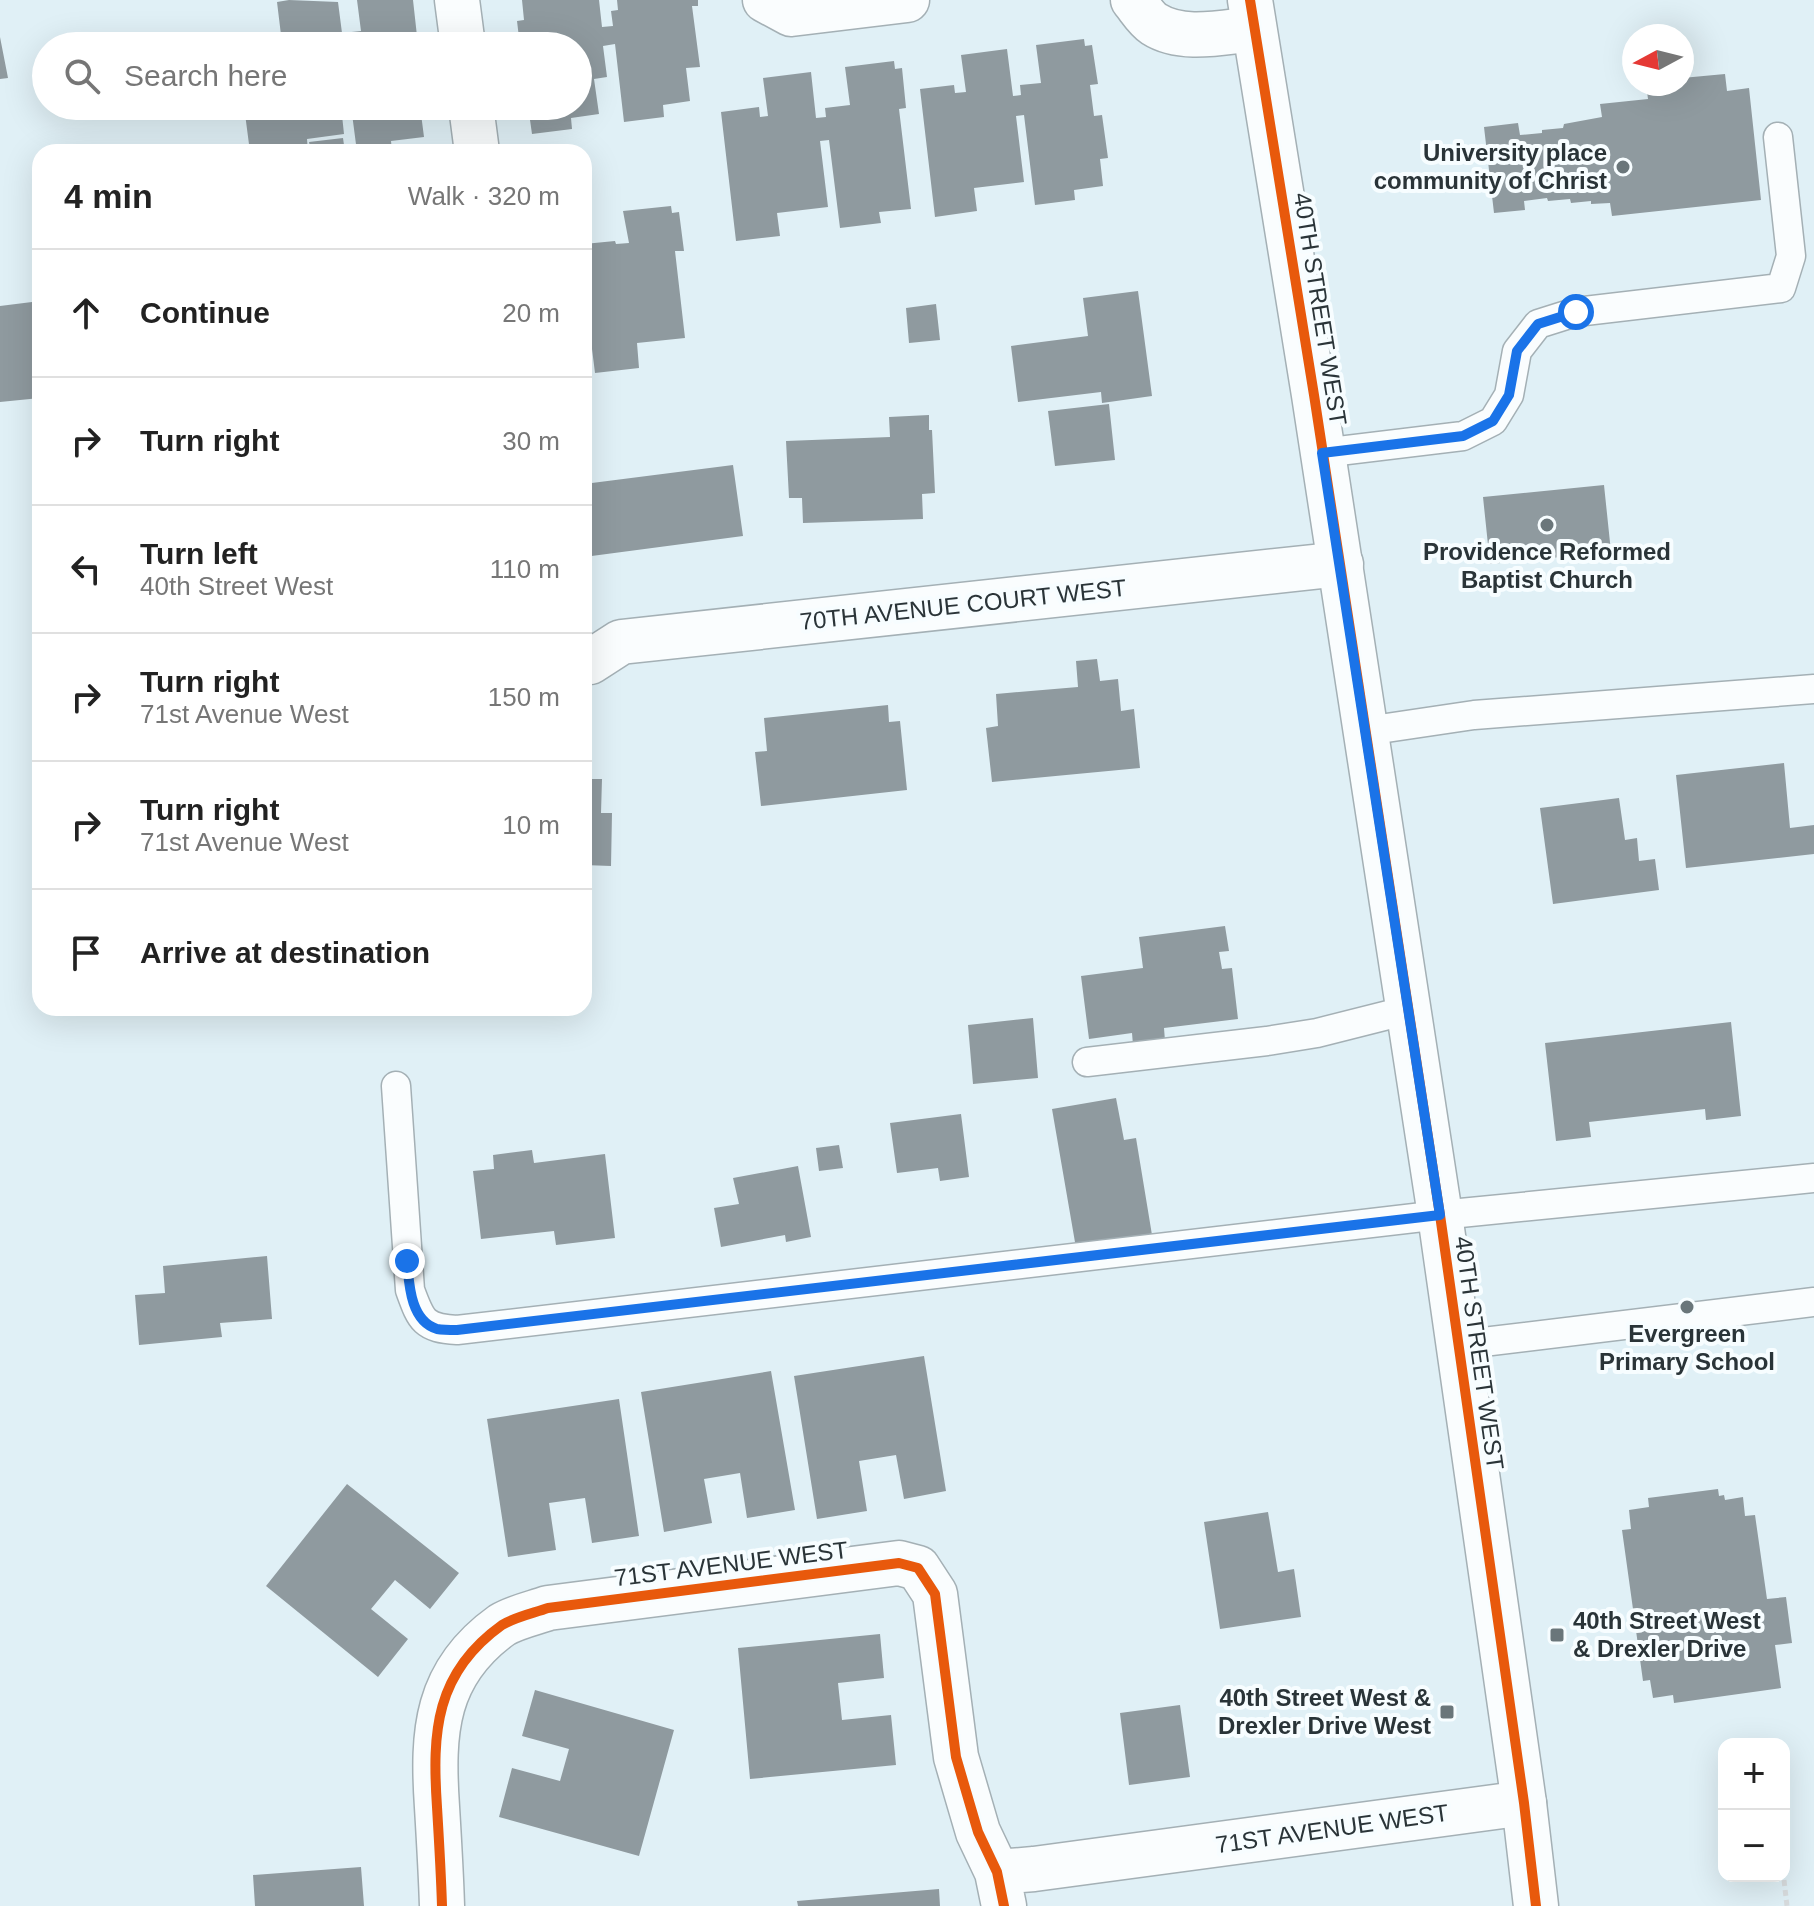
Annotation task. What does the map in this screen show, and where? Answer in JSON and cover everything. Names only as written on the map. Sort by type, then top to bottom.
[{"type":"street","points":[[457,0],[461,32]]},
{"type":"street","points":[[765,0],[791,14],[907,0]]},
{"type":"street","points":[[1133,0],[1152,24],[1171,31],[1197,34],[1252,14]]},
{"type":"street","name":"40TH STREET WEST","points":[[1252,14],[1341,564],[1440,1215],[1536,1906]]},
{"type":"street","points":[[473,120],[476,144]]},
{"type":"street","name":"70TH AVENUE COURT WEST","points":[[592,661],[621,642],[1341,564]]},
{"type":"street","name":"71ST AVENUE WEST","points":[[434,1897],[434,1756],[438,1718],[451,1681],[475,1649],[504,1624],[548,1608],[899,1563],[918,1568],[935,1594],[956,1757],[978,1832],[1000,1889],[1050,1867],[1524,1803]]},
{"type":"lane","points":[[1322,453],[1463,436],[1493,421],[1509,395],[1517,351],[1538,324],[1576,312],[1781,288],[1791,256],[1778,137]]},
{"type":"lane","points":[[1366,731],[1474,715],[1814,689]]},
{"type":"lane","points":[[1087,1062],[1292,1037],[1408,1010]]},
{"type":"lane","points":[[396,1086],[410,1290],[419,1315],[435,1328],[457,1330],[1440,1215],[1814,1178]]},
{"type":"lane","points":[[1458,1345],[1814,1302]]},
{"type":"path","points":[[1784,1882],[1787,1906]]},
{"type":"building","points":[[357,0],[413,0],[417,32],[352,32],[361,31]]},
{"type":"building","points":[[522,0],[599,0],[602,27],[613,26],[611,11],[618,10],[617,0],[698,0],[698,6],[692,6],[700,67],[686,68],[690,101],[663,105],[664,117],[624,122],[615,44],[603,46],[607,77],[594,79],[599,114],[592,115],[592,32],[518,32],[517,21],[524,20]]},
{"type":"building","points":[[277,2],[338,2],[342,32],[281,32]]},
{"type":"building","points":[[0,37],[8,78],[0,79]]},
{"type":"building","points":[[1084,39],[1085,46],[1092,45],[1098,84],[1090,85],[1094,116],[1102,115],[1108,158],[1100,159],[1103,186],[1074,190],[1075,200],[1035,205],[1024,115],[1016,116],[1024,182],[974,188],[977,211],[935,217],[920,89],[954,85],[955,93],[966,92],[961,55],[1007,49],[1013,96],[1021,95],[1020,85],[1041,83],[1036,45]]},
{"type":"building","points":[[894,61],[895,69],[902,68],[906,108],[899,109],[911,209],[879,212],[881,223],[840,228],[829,140],[820,141],[828,207],[777,213],[780,236],[736,241],[721,112],[759,107],[760,117],[768,116],[763,78],[811,72],[816,118],[826,117],[825,108],[850,105],[845,67]]},
{"type":"building","name":"University place community of Christ","points":[[1725,74],[1727,91],[1749,88],[1761,200],[1612,216],[1610,203],[1571,203],[1570,199],[1548,201],[1547,198],[1524,201],[1525,210],[1494,213],[1484,127],[1518,123],[1520,135],[1563,128],[1564,124],[1602,117],[1600,104],[1648,99],[1648,96],[1694,96],[1694,77]]},
{"type":"building","points":[[246,120],[342,120],[344,134],[307,139],[307,144],[249,144]]},
{"type":"building","points":[[353,120],[422,120],[424,137],[391,141],[391,144],[356,144]]},
{"type":"building","points":[[530,120],[571,120],[572,129],[532,134]]},
{"type":"building","points":[[343,138],[344,144],[309,144]]},
{"type":"building","points":[[671,206],[672,213],[679,212],[684,251],[675,251],[685,338],[637,343],[639,368],[595,373],[592,349],[592,243],[629,243],[623,211]]},
{"type":"building","points":[[1138,291],[1152,396],[1102,403],[1101,392],[1018,402],[1011,346],[1088,336],[1083,298]]},
{"type":"building","points":[[32,302],[32,399],[0,402],[0,306]]},
{"type":"building","points":[[936,304],[940,340],[909,343],[906,308]]},
{"type":"building","points":[[1109,404],[1115,460],[1055,466],[1048,411]]},
{"type":"building","points":[[929,415],[935,493],[922,494],[923,519],[803,523],[802,498],[789,498],[786,441],[890,437],[889,417]]},
{"type":"building","points":[[733,465],[743,536],[592,556],[592,483]]},
{"type":"building","name":"Providence Reformed Baptist Church","points":[[1604,485],[1611,552],[1490,564],[1483,497]]},
{"type":"building","points":[[1097,659],[1100,681],[1118,679],[1121,711],[1134,709],[1140,768],[992,782],[986,728],[998,726],[996,694],[1078,687],[1076,661]]},
{"type":"building","points":[[888,705],[889,722],[900,721],[907,790],[761,806],[755,752],[767,751],[764,718]]},
{"type":"building","points":[[1784,763],[1790,828],[1814,825],[1814,854],[1686,868],[1676,775]]},
{"type":"building","points":[[592,779],[602,779],[601,813],[612,813],[611,866],[592,865]]},
{"type":"building","points":[[1619,798],[1625,840],[1637,838],[1639,861],[1655,859],[1659,890],[1553,904],[1540,808]]},
{"type":"building","points":[[1225,926],[1229,951],[1219,952],[1222,969],[1232,968],[1238,1019],[1164,1028],[1165,1041],[1133,1045],[1132,1033],[1089,1039],[1081,976],[1143,968],[1139,937]]},
{"type":"building","points":[[1033,1018],[1038,1078],[973,1084],[968,1025]]},
{"type":"building","points":[[1731,1022],[1741,1116],[1706,1120],[1705,1109],[1589,1122],[1591,1137],[1556,1141],[1545,1043]]},
{"type":"building","points":[[1116,1098],[1124,1140],[1136,1138],[1152,1235],[1076,1248],[1052,1109]]},
{"type":"building","points":[[961,1114],[969,1177],[940,1181],[938,1168],[897,1173],[890,1123]]},
{"type":"building","points":[[839,1145],[843,1168],[819,1171],[816,1148]]},
{"type":"building","points":[[532,1150],[534,1163],[605,1154],[615,1238],[556,1245],[554,1231],[481,1239],[473,1171],[494,1169],[493,1155]]},
{"type":"building","points":[[798,1166],[811,1237],[786,1242],[785,1235],[721,1247],[714,1208],[739,1204],[733,1178]]},
{"type":"building","points":[[267,1256],[272,1319],[220,1323],[222,1337],[139,1345],[135,1295],[165,1293],[163,1266]]},
{"type":"building","points":[[924,1356],[946,1491],[904,1499],[896,1455],[859,1461],[867,1511],[817,1519],[794,1376]]},
{"type":"building","points":[[771,1371],[795,1510],[747,1518],[740,1473],[704,1479],[712,1523],[664,1532],[641,1392]]},
{"type":"building","points":[[619,1399],[639,1536],[592,1543],[585,1498],[549,1503],[556,1550],[508,1557],[487,1419]]},
{"type":"building","points":[[347,1484],[459,1573],[430,1609],[395,1580],[371,1609],[408,1639],[378,1677],[266,1586]]},
{"type":"building","points":[[1718,1489],[1719,1496],[1724,1495],[1725,1500],[1743,1497],[1745,1516],[1755,1515],[1767,1599],[1786,1597],[1792,1643],[1775,1645],[1781,1688],[1674,1703],[1673,1695],[1653,1698],[1650,1680],[1643,1681],[1622,1530],[1631,1529],[1629,1510],[1649,1507],[1648,1498]]},
{"type":"building","points":[[1268,1512],[1278,1572],[1294,1569],[1301,1617],[1220,1629],[1204,1522]]},
{"type":"building","points":[[880,1634],[884,1678],[838,1683],[842,1720],[891,1715],[896,1765],[750,1779],[738,1648]]},
{"type":"building","points":[[535,1690],[674,1730],[639,1856],[499,1817],[512,1768],[560,1781],[569,1749],[522,1736]]},
{"type":"building","points":[[1180,1705],[1190,1777],[1129,1785],[1120,1713]]},
{"type":"building","points":[[361,1867],[364,1906],[255,1906],[253,1875]]},
{"type":"building","points":[[939,1889],[940,1906],[798,1906],[797,1901]]},
{"type":"cycle path","points":[[1250,0],[1440,1215],[1536,1906]]},
{"type":"cycle path","points":[[442,1906],[436,1780],[442,1706],[463,1663],[502,1625],[548,1608],[899,1563],[918,1568],[935,1594],[956,1757],[978,1832],[997,1872],[1004,1906]]},
{"type":"place","name":"University place community of Christ","points":[[1623,167]]},
{"type":"place","name":"Providence Reformed Baptist Church","points":[[1547,525]]},
{"type":"place","name":"Evergreen Primary School","points":[[1687,1307]]},
{"type":"place","name":"40th Street West & Drexler Drive","points":[[1557,1635]]},
{"type":"place","name":"40th Street West & Drexler Drive West","points":[[1447,1712]]},
{"type":"route","points":[[407,1261],[410,1290],[419,1315],[435,1328],[457,1330],[1440,1215],[1322,453],[1463,436],[1493,421],[1509,395],[1517,351],[1538,324],[1576,312]]}]
